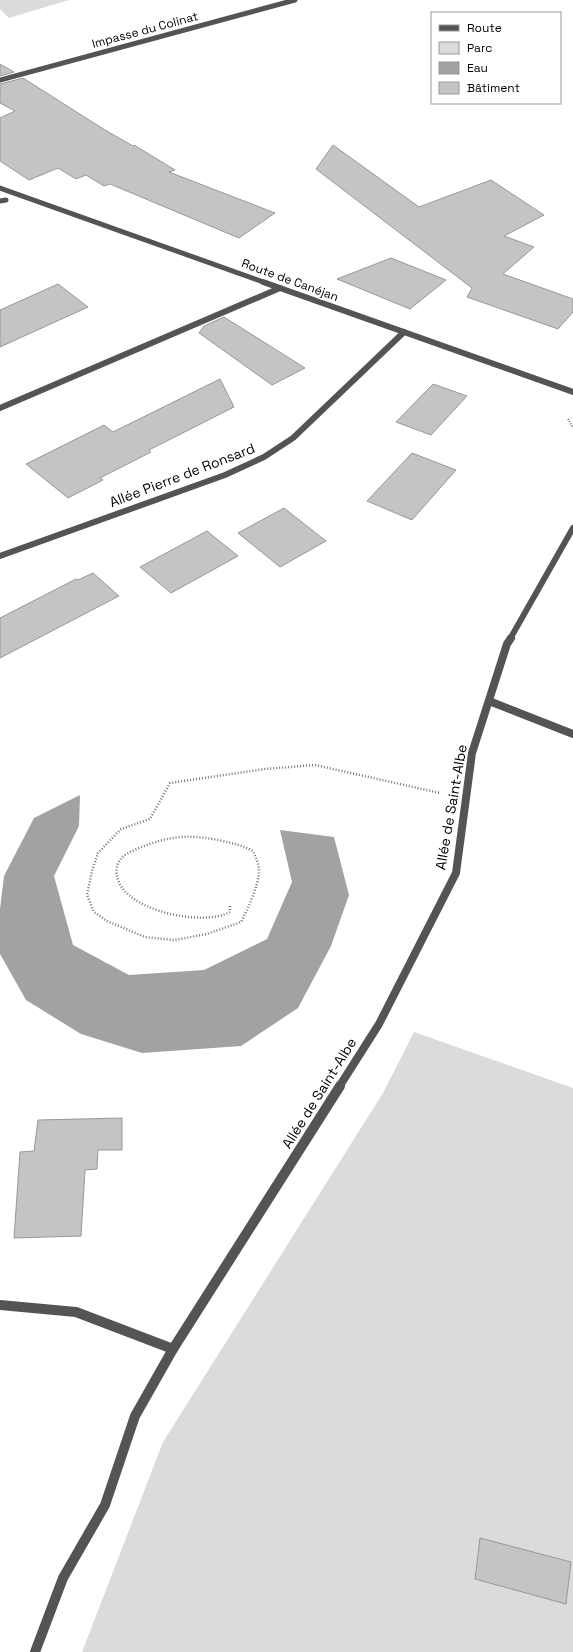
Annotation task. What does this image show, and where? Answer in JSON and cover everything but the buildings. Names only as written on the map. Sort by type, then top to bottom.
[{"type":"street","name":"Impasse du Colinat","points":[[0,80],[295,0]]},
{"type":"street","name":"Route de Canéjan","points":[[0,188],[573,392]]},
{"type":"street","points":[[0,408],[280,288]]},
{"type":"street","name":"Allée Pierre de Ronsard","points":[[0,556],[225,475],[264,458],[294,438],[404,332]]},
{"type":"street","name":"Allée de Saint-Albe","points":[[35,1652],[63,1578],[105,1505],[135,1416],[173,1349],[379,1024],[456,873],[472,753],[507,644],[573,528]]},
{"type":"street","points":[[489,700],[573,734]]},
{"type":"street","points":[[0,1305],[76,1312],[173,1349]]},
{"type":"path","points":[[230,906],[230,912],[223,916],[194,918],[175,916],[137,902],[118,882],[117,866],[125,854],[157,841],[176,837],[196,836],[241,845],[253,851],[258,864],[259,874],[252,899],[241,922],[207,934],[174,940],[145,937],[107,921],[94,912],[87,895],[92,871],[98,853],[121,829],[150,819],[170,783],[315,765],[466,798]]},
{"type":"green space","points":[[0,0],[69,0],[9,18],[0,9]]},
{"type":"green space","points":[[414,1032],[573,1088],[573,1652],[82,1652],[163,1442],[383,1093]]},
{"type":"water","points":[[80,795],[79,826],[54,876],[73,945],[129,975],[204,970],[267,939],[292,882],[280,830],[334,837],[349,895],[331,946],[298,1008],[241,1046],[142,1053],[81,1034],[26,1000],[0,954],[0,909],[4,876],[34,818]]}]
